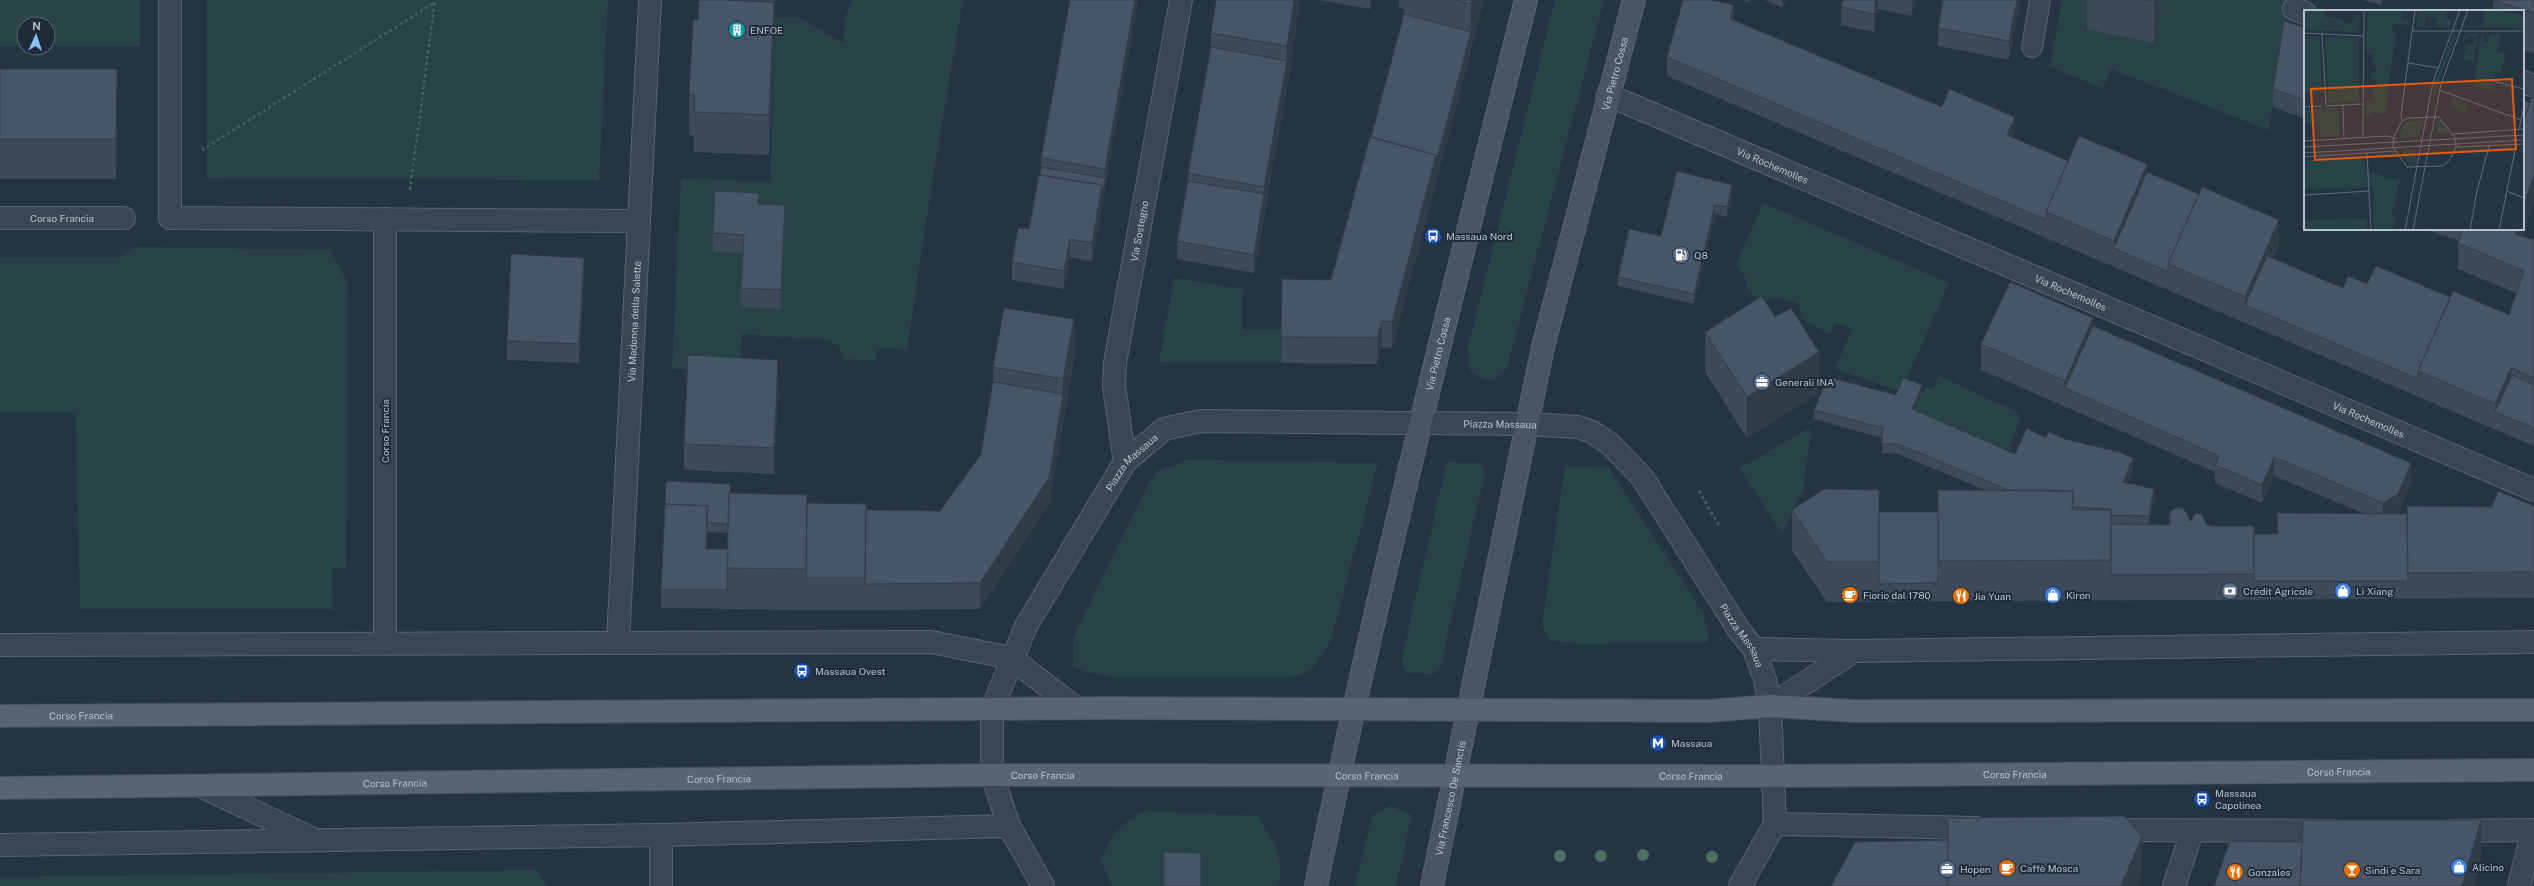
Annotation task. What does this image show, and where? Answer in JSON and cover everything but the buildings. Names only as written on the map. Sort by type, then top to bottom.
[{"type":"main road","name":"Via Pietro Cossa","points":[[1354,709],[1365,655],[1421,424],[1526,0]]},
{"type":"main road","name":"Via Pietro Cossa","points":[[1469,710],[1526,424],[1543,347],[1634,0]]},
{"type":"main road","name":"Corso Francia","points":[[0,716],[1076,708],[1709,711],[1770,706],[1855,711],[2534,710]]},
{"type":"main road","points":[[1316,886],[1354,709]]},
{"type":"main road","name":"Via Francesco De Sanctis","points":[[1432,886],[1469,710]]},
{"type":"main road","name":"Corso Francia","points":[[0,788],[992,775],[1340,774],[1456,776],[1773,776],[2534,770]]},
{"type":"street","points":[[170,0],[170,218],[639,221]]},
{"type":"street","name":"Via Madonna della Salette","points":[[618,642],[650,0]]},
{"type":"street","name":"Via Sostegno","points":[[1125,462],[1114,386],[1115,363],[1181,0]]},
{"type":"street","points":[[2524,82],[2534,86]]},
{"type":"street","name":"Via Rochemolles","points":[[1608,95],[2534,490]]},
{"type":"street","name":"Corso Francia","points":[[0,218],[124,218]]},
{"type":"street","name":"Corso Francia","points":[[385,643],[396,219]]},
{"type":"street","name":"Piazza Massaua","points":[[1043,886],[1009,826],[992,775],[992,709],[1011,658],[1033,613],[1125,462],[1164,428],[1201,421],[1526,424],[1578,427],[1592,432],[1610,444],[1642,477],[1739,630],[1754,649],[1765,680],[1770,706],[1774,824],[1740,886]]},
{"type":"street","points":[[0,645],[931,642],[1011,658],[1076,708]]},
{"type":"street","points":[[1754,649],[1854,651],[2534,642]]},
{"type":"street","name":"Corso Francia","points":[[1770,706],[1854,651]]},
{"type":"street","name":"Corso Francia","points":[[200,786],[314,839]]},
{"type":"street","points":[[1774,824],[2001,828]]},
{"type":"street","name":"Corso Francia","points":[[0,845],[314,839],[661,835],[1009,826]]},
{"type":"street","points":[[2089,830],[2192,832],[2351,831]]},
{"type":"street","points":[[2430,831],[2533,830],[2519,886]]},
{"type":"street","points":[[2174,886],[2192,832]]},
{"type":"street","points":[[661,835],[661,886]]},
{"type":"lane","points":[[2032,47],[2040,0]]},
{"type":"path","points":[[170,170],[435,2]]},
{"type":"path","points":[[396,219],[435,2]]},
{"type":"path","points":[[1699,491],[1720,527]]},
{"type":"green space","points":[[0,0],[140,0],[140,46],[56,46],[56,16],[16,16],[16,46],[0,46]]},
{"type":"green space","points":[[207,0],[608,0],[599,180],[207,178]]},
{"type":"green space","points":[[851,0],[963,0],[931,190],[907,349],[877,348],[876,361],[843,359],[839,347],[829,340],[742,334],[740,372],[672,369],[681,178],[770,182],[775,18],[797,17],[844,43],[845,19]]},
{"type":"green space","points":[[1555,0],[1604,0],[1507,368],[1493,380],[1484,379],[1471,372],[1468,347]]},
{"type":"green space","points":[[2062,0],[2290,0],[2269,130],[2111,69],[2103,88],[2050,67]]},
{"type":"green space","points":[[1763,203],[1949,283],[1901,392],[1835,369],[1852,329],[1835,322],[1830,335],[1801,319],[1799,304],[1778,298],[1761,302],[1748,290],[1744,275],[1736,265]]},
{"type":"green space","points":[[133,248],[330,250],[347,281],[346,568],[332,569],[333,609],[80,609],[76,412],[0,412],[0,257],[120,257]]},
{"type":"green space","points":[[1174,278],[1242,289],[1242,330],[1281,330],[1281,363],[1159,362]]},
{"type":"green space","points":[[1939,376],[2017,412],[2020,422],[2005,459],[1912,419],[1925,387],[1932,390]]},
{"type":"green space","points":[[1811,427],[1804,488],[1782,534],[1740,468]]},
{"type":"green space","points":[[1188,460],[1378,463],[1331,641],[1311,670],[1292,677],[1118,677],[1085,672],[1073,666],[1073,638],[1148,485],[1157,471]]},
{"type":"green space","points":[[1447,462],[1480,463],[1485,473],[1440,668],[1433,674],[1407,673],[1401,661]]},
{"type":"green space","points":[[1565,466],[1608,467],[1704,614],[1709,642],[1578,644],[1550,640],[1542,625]]},
{"type":"green space","points":[[1390,806],[1412,815],[1396,886],[1355,886],[1372,816]]},
{"type":"green space","points":[[1144,811],[1257,816],[1277,848],[1280,865],[1279,886],[1112,886],[1101,861],[1113,837],[1122,826]]},
{"type":"green space","points":[[535,870],[548,886],[0,886],[0,877]]},
{"type":"place","name":"ENFOE","points":[[737,30]]},
{"type":"place","name":"Massaua Nord","points":[[1433,236]]},
{"type":"place","name":"Q8","points":[[1681,255]]},
{"type":"place","name":"Generali INA","points":[[1762,382]]},
{"type":"place","name":"Crédit Agricole","points":[[2230,591]]},
{"type":"place","name":"Li Xiang","points":[[2343,591]]},
{"type":"place","name":"Fiorio dal 1780","points":[[1850,595]]},
{"type":"place","name":"Kìron","points":[[2053,595]]},
{"type":"place","name":"Jia Yuan","points":[[1961,596]]},
{"type":"place","name":"Massaua Ovest","points":[[802,671]]},
{"type":"place","name":"Massaua","points":[[1658,743]]},
{"type":"place","name":"Massaua Capolinea","points":[[2202,799]]},
{"type":"place","name":"Alicino","points":[[2459,867]]},
{"type":"place","name":"Caffè Mosca","points":[[2007,868]]},
{"type":"place","name":"Hopen","points":[[1947,869]]},
{"type":"place","name":"Sindi e Sara","points":[[2352,870]]},
{"type":"place","name":"Gonzales","points":[[2235,872]]}]
